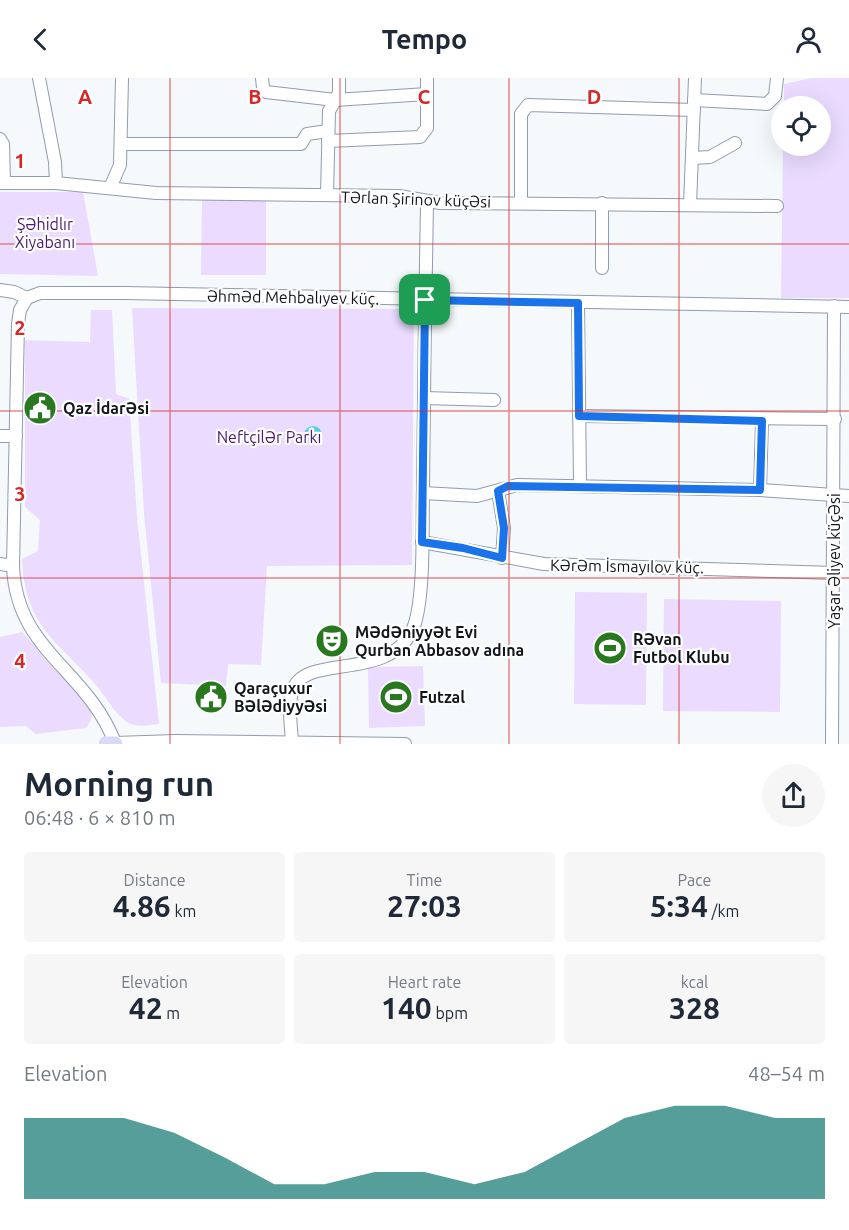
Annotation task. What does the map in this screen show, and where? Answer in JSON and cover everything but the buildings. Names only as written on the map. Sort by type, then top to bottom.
[{"type":"main road","points":[[107,744],[115,744]]},
{"type":"street","points":[[39,78],[55,162],[56,183]]},
{"type":"street","points":[[110,188],[120,165],[122,78]]},
{"type":"street","points":[[262,78],[266,92],[335,100],[427,94]]},
{"type":"street","points":[[327,195],[329,111],[335,100],[339,78]]},
{"type":"street","points":[[122,144],[301,144],[307,134],[420,137],[427,128],[427,78]]},
{"type":"street","points":[[690,205],[696,78]]},
{"type":"street","points":[[521,202],[521,114],[528,105],[767,104],[775,96],[777,78]]},
{"type":"street","points":[[0,139],[3,144],[2,183]]},
{"type":"street","points":[[692,158],[710,157],[735,143]]},
{"type":"street","name":"Tərlan Şirinov küçəsi","points":[[2,183],[56,183],[156,193],[399,196],[427,202],[602,202],[777,206]]},
{"type":"street","points":[[292,741],[291,697],[295,685],[302,677],[318,670],[357,666],[375,661],[395,649],[410,634],[418,603],[422,542],[427,202]]},
{"type":"street","points":[[602,202],[602,268]]},
{"type":"street","points":[[0,290],[14,292],[27,298],[20,310],[18,324],[16,436],[6,565],[27,624],[37,639],[91,698],[101,713],[115,744],[292,741],[405,744]]},
{"type":"street","name":"Əhməd Mehbalıyev küç.","points":[[27,298],[51,292],[849,307]]},
{"type":"street","points":[[578,303],[580,485]]},
{"type":"street","name":"Yaşar Əliyev küçəsi","points":[[832,744],[834,306]]},
{"type":"street","points":[[424,398],[494,400]]},
{"type":"street","points":[[579,416],[762,421],[835,419]]},
{"type":"street","points":[[760,490],[762,421]]},
{"type":"street","points":[[0,436],[16,436]]},
{"type":"street","points":[[423,493],[477,496],[517,485],[580,485],[760,490],[849,496]]},
{"type":"street","points":[[498,491],[504,528],[502,558]]},
{"type":"street","name":"Kərəm İsmayılov küç.","points":[[422,542],[544,564],[834,573]]},
{"type":"green space","points":[[811,78],[849,78],[849,298],[781,298],[783,156],[831,156],[831,96],[784,96],[784,84]]},
{"type":"green space","name":"Şəhidlır Xiyabanı","points":[[0,192],[83,192],[98,276],[0,274]]},
{"type":"green space","points":[[202,198],[266,200],[266,275],[201,275]]},
{"type":"green space","name":"Neftçilər Parkı","points":[[132,308],[414,309],[412,565],[267,566],[261,665],[228,664],[226,686],[161,683],[144,513]]},
{"type":"green space","points":[[91,310],[112,310],[116,394],[129,399],[137,517],[159,724],[134,725],[119,715],[97,686],[46,631],[29,601],[24,582],[22,559],[38,551],[40,520],[25,507],[25,340],[90,342]]},
{"type":"green space","name":"Rəvan Futbol Klubu","points":[[575,592],[647,593],[646,705],[574,704]]},
{"type":"green space","points":[[664,599],[781,601],[780,712],[663,711]]},
{"type":"green space","points":[[22,632],[71,681],[87,702],[92,715],[86,728],[36,734],[26,726],[0,727],[0,637]]},
{"type":"green space","name":"Futzal","points":[[423,666],[425,726],[369,728],[368,667]]},
{"type":"water","points":[[313,426],[319,429],[322,435],[319,441],[313,444],[307,441],[304,435],[307,429]]},
{"type":"place","name":"Qaz İdarəsi","points":[[40,408]]},
{"type":"place","name":"Mədəniyyət Evi Qurban Abbasov adına","points":[[332,641]]},
{"type":"place","name":"Rəvan Futbol Klubu","points":[[610,648]]},
{"type":"place","name":"Qaraçuxur Bələdiyyəsi","points":[[211,697]]},
{"type":"place","name":"Futzal","points":[[396,697]]},
{"type":"route","points":[[425,300],[578,303],[579,416],[762,421],[760,490],[580,485],[508,486],[498,491],[504,528],[502,558],[445,544],[422,542],[425,300]]}]
